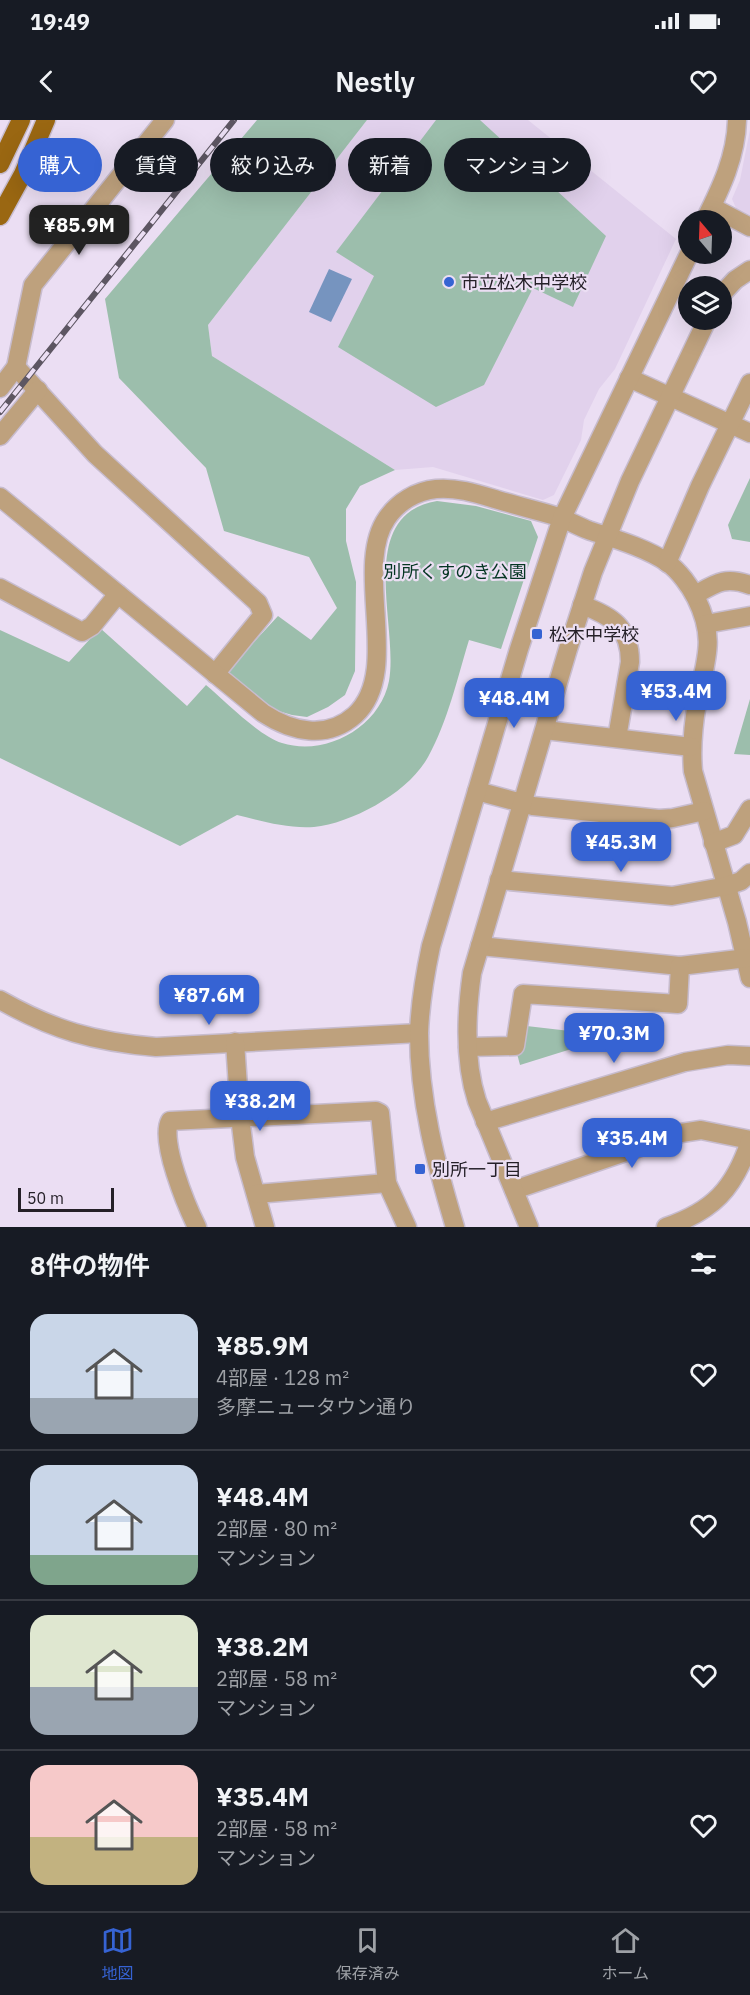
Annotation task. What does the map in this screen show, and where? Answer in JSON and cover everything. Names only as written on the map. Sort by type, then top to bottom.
[{"type":"main road","points":[[0,164],[21,120]]},
{"type":"main road","points":[[0,216],[23,174],[46,120]]},
{"type":"street","points":[[0,388],[16,367],[33,285],[165,120]]},
{"type":"street","points":[[711,210],[729,168],[738,120]]},
{"type":"street","points":[[732,221],[750,227]]},
{"type":"street","points":[[455,1227],[435,1162],[423,1089],[419,1033],[425,973],[431,946],[519,649],[562,518],[684,264]]},
{"type":"street","points":[[732,283],[750,270]]},
{"type":"street","points":[[529,1227],[470,1082],[468,1047],[472,972],[582,605],[630,482],[702,330]]},
{"type":"street","points":[[16,367],[95,454],[258,603],[263,615],[215,674]]},
{"type":"street","points":[[629,378],[750,433]]},
{"type":"street","points":[[667,563],[700,486],[750,383]]},
{"type":"street","points":[[0,436],[38,390]]},
{"type":"street","points":[[0,497],[263,713],[280,724],[313,732],[337,726],[358,711],[367,697],[374,679],[376,657],[376,550],[380,531],[396,507],[410,497],[425,491],[451,489],[479,494],[562,518],[667,563],[695,595],[706,624],[708,659],[697,700],[691,747],[693,771],[727,885],[747,958],[750,978]]},
{"type":"street","points":[[695,595],[726,580],[750,585]]},
{"type":"street","points":[[0,588],[82,632],[92,626],[118,594]]},
{"type":"street","points":[[582,605],[599,611],[619,625],[626,636],[630,650],[617,738]]},
{"type":"street","points":[[706,624],[750,616]]},
{"type":"street","points":[[545,730],[691,747]]},
{"type":"street","points":[[477,791],[533,806],[659,819],[704,811]]},
{"type":"street","points":[[713,843],[734,835],[750,809]]},
{"type":"street","points":[[499,880],[672,896],[741,881],[750,873]]},
{"type":"street","points":[[480,946],[680,966],[747,958]]},
{"type":"street","points":[[468,1047],[515,1046],[523,994],[678,1004],[680,966]]},
{"type":"street","points":[[0,1000],[45,1024],[105,1041],[156,1047],[419,1033]]},
{"type":"street","points":[[235,1042],[245,1156],[265,1227]]},
{"type":"street","points":[[485,1122],[685,1062],[728,1055],[750,1056]]},
{"type":"street","points":[[197,1227],[168,1144],[167,1127],[170,1121],[376,1111],[380,1113],[387,1183],[407,1227]]},
{"type":"street","points":[[514,1190],[681,1133],[700,1130],[750,1141],[743,1179],[685,1224],[666,1227]]},
{"type":"street","points":[[256,1194],[387,1183]]},
{"type":"shaded area","name":"市立松木中学校","points":[[367,120],[528,120],[550,138],[444,138],[444,192],[591,192],[591,171],[676,239],[615,369],[599,389],[584,420],[581,440],[554,495],[543,500],[433,467],[395,470],[212,356],[208,325],[311,192],[336,192],[336,160],[348,144],[348,192],[432,192],[432,138],[353,138]]},
{"type":"shaded area","points":[[750,130],[750,215],[736,208],[732,199],[740,180]]},
{"type":"green space","points":[[257,120],[367,120],[353,138],[348,138],[348,144],[336,160],[336,138],[242,138]]},
{"type":"green space","points":[[436,120],[480,120],[500,138],[444,138],[444,192],[558,192],[606,236],[573,307],[533,288],[484,385],[436,407],[338,347],[374,276],[336,252],[381,192],[432,192],[432,138],[422,138]]},
{"type":"green space","points":[[210,175],[210,192],[311,192],[208,325],[212,356],[395,470],[360,486],[346,509],[346,541],[356,582],[355,671],[345,695],[328,707],[307,717],[275,710],[227,671],[278,616],[311,640],[337,608],[309,557],[224,531],[206,468],[119,378],[105,299]]},
{"type":"green space","points":[[750,478],[750,542],[732,539],[728,525]]},
{"type":"green space","name":"別所くすのき公園","points":[[437,501],[476,506],[531,521],[538,537],[501,649],[469,640],[447,714],[428,757],[408,782],[378,804],[346,819],[314,827],[285,826],[237,815],[180,846],[0,758],[0,630],[69,662],[100,628],[187,706],[206,685],[253,726],[282,743],[316,746],[333,742],[349,734],[363,725],[375,712],[384,697],[389,681],[391,658],[386,576],[388,550],[396,527],[412,510]]},
{"type":"green space","points":[[750,699],[750,755],[734,754]]},
{"type":"green space","points":[[518,1025],[613,1036],[520,1065],[515,1046]]},
{"type":"water","points":[[329,269],[352,279],[331,322],[309,312]]},
{"type":"railway","points":[[0,412],[234,120]]},
{"type":"place","name":"市立松木中学校","points":[[449,282]]},
{"type":"place","name":"松木中学校","points":[[537,634]]},
{"type":"place","name":"別所一丁目","points":[[420,1169]]}]
